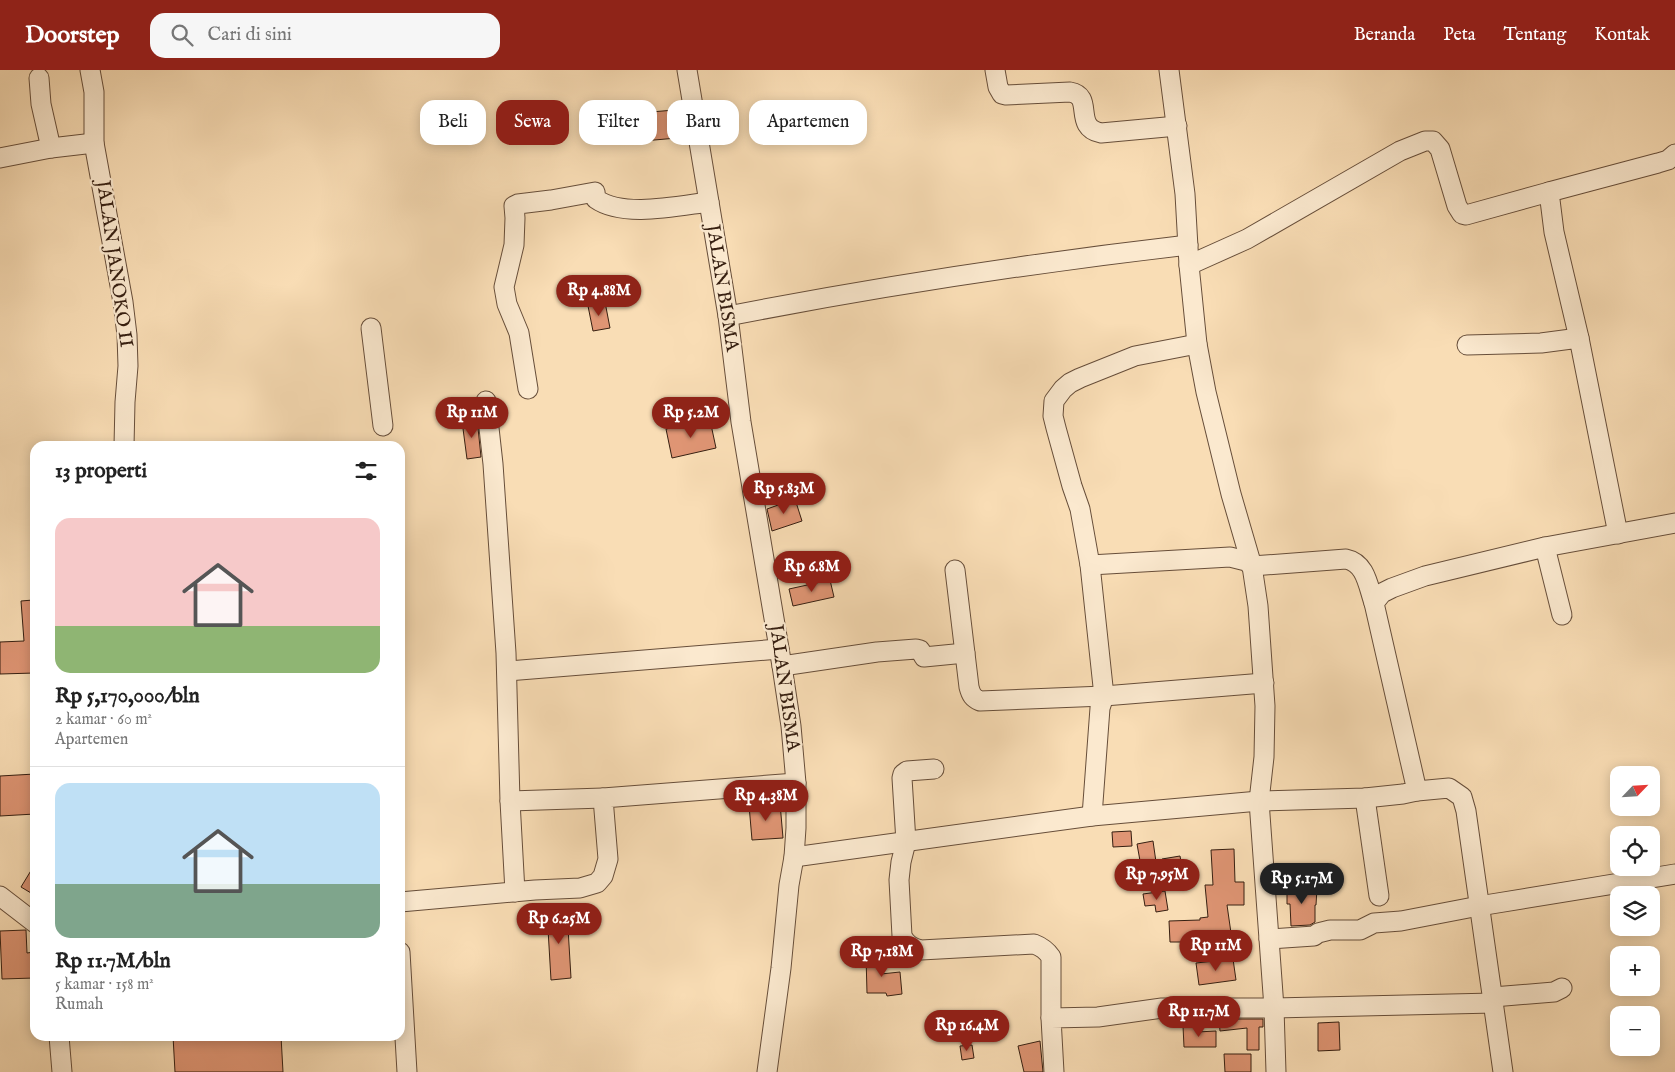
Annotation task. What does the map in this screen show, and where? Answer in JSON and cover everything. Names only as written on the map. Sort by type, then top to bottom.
[{"type":"street","name":"JALAN JANOKO II","points":[[90,70],[94,92],[94,142],[123,302],[127,335],[128,366],[124,441]]},
{"type":"street","name":"JALAN BISMA","points":[[687,70],[728,316],[741,422],[781,657],[791,726],[796,783],[794,857],[767,1072]]},
{"type":"street","points":[[995,70],[999,91],[1006,95],[1076,93],[1081,97],[1083,103],[1085,123],[1096,132],[1176,126]]},
{"type":"street","points":[[1169,70],[1185,194],[1189,265],[1198,344],[1206,392],[1231,494],[1252,566],[1258,606],[1264,683],[1264,757],[1259,801],[1274,1008],[1276,1072]]},
{"type":"street","points":[[39,78],[41,104],[50,148]]},
{"type":"street","points":[[1189,265],[1247,238],[1388,158],[1425,140],[1433,141],[1440,149],[1457,206],[1462,214],[1466,215],[1658,163],[1668,160],[1675,154]]},
{"type":"street","points":[[0,158],[94,142]]},
{"type":"street","points":[[528,390],[519,333],[507,304],[504,287],[514,245],[514,206],[594,192],[596,198],[602,203],[638,210],[708,202]]},
{"type":"street","points":[[1549,192],[1554,232],[1579,338],[1618,534]]},
{"type":"street","points":[[728,316],[819,298],[944,277],[1078,257],[1188,245]]},
{"type":"street","points":[[371,328],[383,426]]},
{"type":"street","points":[[1467,345],[1541,342],[1579,338]]},
{"type":"street","points":[[1092,816],[1100,708],[1104,696],[1090,565],[1080,510],[1053,416],[1054,401],[1062,389],[1070,383],[1135,356],[1198,344]]},
{"type":"street","points":[[486,401],[493,464],[507,671],[510,801],[515,892]]},
{"type":"street","points":[[1374,603],[1382,593],[1403,582],[1508,555],[1675,523]]},
{"type":"street","points":[[1545,547],[1562,615]]},
{"type":"street","points":[[1090,565],[1230,557],[1246,561],[1252,566],[1339,559],[1350,560],[1359,565],[1363,570],[1374,603],[1417,791]]},
{"type":"street","points":[[955,570],[971,693],[972,696],[980,700],[1104,696],[1264,683]]},
{"type":"street","points":[[507,671],[916,649],[920,650],[924,657],[965,654]]},
{"type":"street","points":[[934,769],[907,771],[903,774],[902,778],[906,842],[899,880],[902,936],[906,943],[913,948],[921,950],[1034,944],[1047,950],[1051,957],[1051,1018],[1054,1072]]},
{"type":"street","points":[[510,801],[603,798],[796,783]]},
{"type":"street","points":[[794,857],[1092,816],[1259,801],[1365,798],[1449,788],[1456,791],[1462,797],[1466,811],[1503,1072]]},
{"type":"street","points":[[405,902],[580,888],[597,883],[606,871],[608,859],[603,798]]},
{"type":"street","points":[[1365,798],[1379,896]]},
{"type":"street","points":[[1269,939],[1314,936],[1330,930],[1360,930],[1374,923],[1401,921],[1675,874]]},
{"type":"street","points":[[0,896],[30,919]]},
{"type":"street","points":[[1051,1018],[1098,1017],[1162,1008],[1274,1008],[1494,1000],[1554,992],[1562,988]]},
{"type":"street","points":[[405,1038],[407,1072]]},
{"type":"street","points":[[59,1041],[62,1072]]},
{"type":"building","points":[[667,111],[667,139],[657,140],[657,112]]},
{"type":"building","points":[[605,302],[610,328],[593,331],[588,306]]},
{"type":"building","points":[[477,418],[481,457],[467,459],[462,421]]},
{"type":"building","points":[[710,420],[716,448],[672,458],[666,429]]},
{"type":"building","points":[[795,499],[802,521],[772,531],[767,509]]},
{"type":"building","points":[[830,580],[834,597],[793,606],[789,589]]},
{"type":"building","points":[[30,600],[30,673],[0,674],[0,642],[24,641],[21,601]]},
{"type":"building","points":[[30,774],[30,814],[0,816],[0,776]]},
{"type":"building","points":[[780,803],[783,838],[752,840],[749,805]]},
{"type":"building","points":[[1131,831],[1132,846],[1113,847],[1112,832]]},
{"type":"building","points":[[1153,841],[1157,869],[1142,872],[1137,844]]},
{"type":"building","points":[[1234,849],[1235,882],[1244,882],[1244,905],[1227,905],[1231,933],[1186,938],[1186,942],[1170,942],[1169,921],[1200,920],[1200,918],[1208,917],[1205,885],[1213,885],[1211,850]]},
{"type":"building","points":[[1180,856],[1184,879],[1165,882],[1162,859]]},
{"type":"building","points":[[30,872],[30,892],[21,887]]},
{"type":"building","points":[[1287,887],[1317,888],[1315,922],[1310,925],[1291,926],[1290,904],[1287,904]]},
{"type":"building","points":[[1165,891],[1168,910],[1156,912],[1155,905],[1145,906],[1143,894]]},
{"type":"building","points":[[567,911],[571,978],[551,980],[547,912]]},
{"type":"building","points":[[26,930],[27,953],[30,953],[30,978],[2,979],[0,931]]},
{"type":"building","points":[[866,956],[882,956],[881,974],[900,972],[902,994],[887,996],[886,993],[867,993]]},
{"type":"building","points":[[1233,959],[1236,980],[1199,985],[1196,963]]},
{"type":"building","points":[[1219,1019],[1263,1019],[1263,1027],[1259,1027],[1259,1050],[1247,1050],[1247,1028],[1220,1031]]},
{"type":"building","points":[[1339,1022],[1340,1050],[1318,1051],[1318,1023]]},
{"type":"building","points":[[1183,1026],[1196,1026],[1197,1032],[1216,1031],[1216,1047],[1184,1047]]},
{"type":"building","points":[[173,1041],[281,1041],[283,1072],[175,1072]]},
{"type":"building","points":[[1040,1041],[1043,1072],[1024,1072],[1018,1046]]},
{"type":"building","points":[[972,1045],[974,1058],[962,1060],[960,1046]]},
{"type":"building","points":[[1224,1054],[1251,1054],[1251,1072],[1225,1072]]}]
